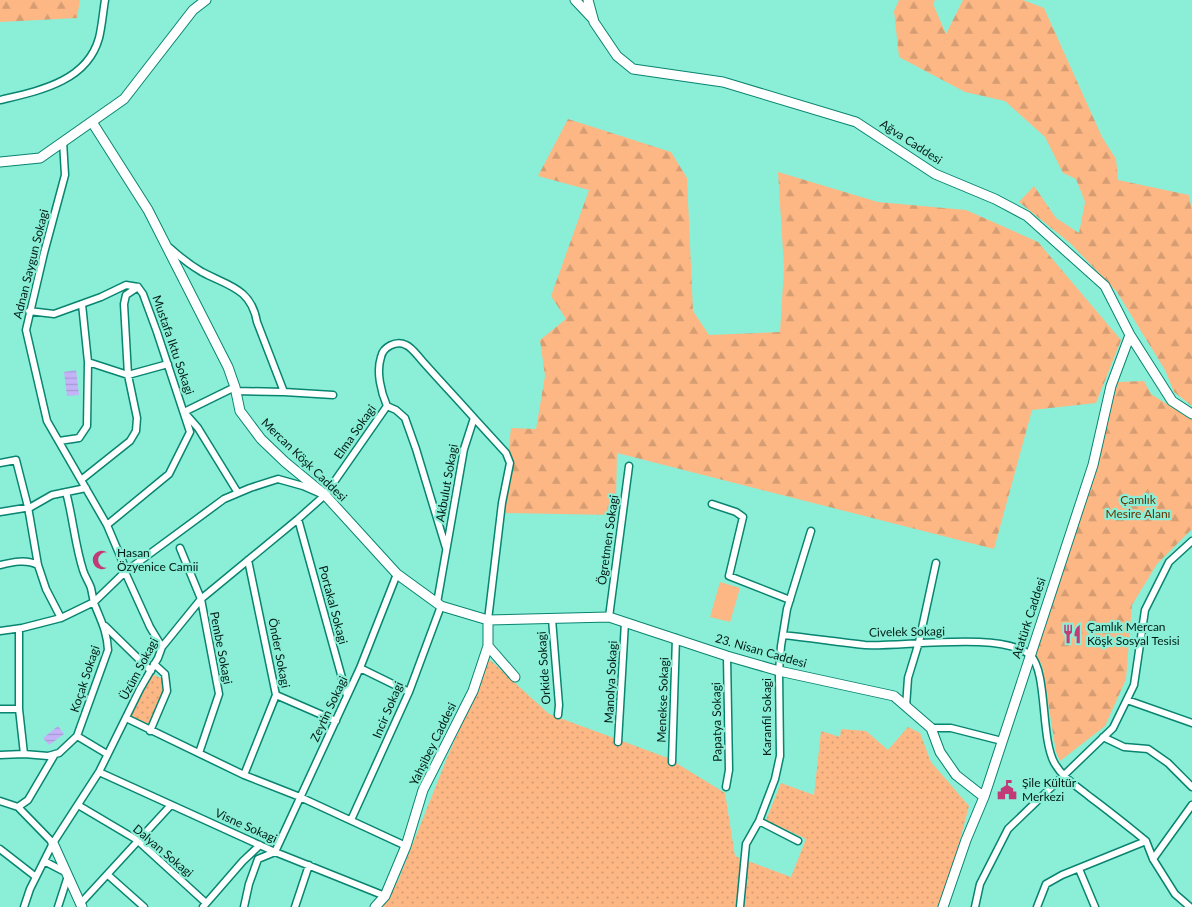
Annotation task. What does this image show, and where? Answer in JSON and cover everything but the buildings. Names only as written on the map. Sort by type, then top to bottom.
[{"type":"street","points":[[0,100],[46,89],[77,70],[91,55],[99,38],[104,0]]},
{"type":"street","points":[[0,162],[40,158],[124,99],[193,10],[206,0]]},
{"type":"street","points":[[575,0],[594,22]]},
{"type":"street","name":"Ağva Caddesi","points":[[588,0],[594,22],[617,56],[633,68],[723,82],[856,122],[935,174],[994,199],[1027,216],[1105,286],[1130,334],[1172,402],[1192,414]]},
{"type":"street","name":"Mercan Köşk Caddesi","points":[[92,122],[148,210],[228,367],[236,389],[240,411],[261,439],[325,495],[398,574],[439,604],[488,620]]},
{"type":"street","name":"Adnan Saygun Sokagi","points":[[63,141],[65,175],[29,311],[26,330],[32,361],[47,420],[107,525],[125,572],[150,627],[162,647]]},
{"type":"street","points":[[165,244],[201,271],[236,288],[248,298],[255,310],[257,322],[284,392]]},
{"type":"street","points":[[29,311],[54,314],[101,297],[126,285],[138,287]]},
{"type":"street","points":[[81,480],[130,441],[136,431],[137,418],[128,375],[124,304],[126,294],[138,287]]},
{"type":"street","name":"Mustafa Iktu Sokagi","points":[[107,525],[169,474],[190,432],[143,294],[138,287]]},
{"type":"street","points":[[59,440],[79,438],[86,426],[88,362],[82,304]]},
{"type":"street","name":"Atatürk Caddesi","points":[[943,907],[966,840],[984,797],[1093,465],[1111,386],[1130,334]]},
{"type":"street","name":"Elma Sokagi","points":[[325,495],[387,406],[382,396],[379,370],[381,355],[388,347],[396,344],[405,344],[474,418]]},
{"type":"street","points":[[88,362],[128,375],[168,364]]},
{"type":"street","points":[[184,412],[236,389],[333,395]]},
{"type":"street","points":[[387,406],[396,410],[405,418],[446,548]]},
{"type":"street","name":"Mustafa Iktu Sokagi","points":[[184,412],[198,428],[238,493]]},
{"type":"street","points":[[474,418],[506,453],[510,463],[502,503],[488,620],[488,646],[515,677]]},
{"type":"street","name":"Akbulut Sokagi","points":[[439,604],[446,548],[464,449],[474,418]]},
{"type":"street","points":[[0,463],[16,460],[28,507],[38,565],[46,590],[61,618]]},
{"type":"street","name":"Ögretmen Sokagi","points":[[609,617],[629,466]]},
{"type":"street","points":[[0,631],[19,629],[61,618],[94,602],[125,572],[224,500],[238,493],[278,480],[303,486],[325,495]]},
{"type":"street","points":[[0,512],[28,507],[52,495],[86,488]]},
{"type":"street","name":"Koçak Sokagi","points":[[55,754],[59,753],[77,736],[108,650],[108,638],[104,624],[94,602],[81,562],[66,492]]},
{"type":"street","name":"Üzüm Sokagi","points":[[24,907],[52,843],[99,772],[162,647],[200,599],[325,495]]},
{"type":"street","points":[[712,504],[736,512],[743,517],[729,576],[790,600]]},
{"type":"street","name":"Portakal Sokagi","points":[[298,519],[347,696]]},
{"type":"street","name":"Karanfil Sokagi","points":[[740,907],[746,844],[759,821],[775,779],[780,756],[779,671],[783,635],[790,600],[811,530]]},
{"type":"street","points":[[975,907],[980,884],[1008,829],[1112,728],[1134,685],[1145,610],[1170,562],[1192,541]]},
{"type":"street","name":"Pembe Sokagi","points":[[180,548],[200,599],[219,694],[199,753]]},
{"type":"street","name":"Önder Sokagi","points":[[244,775],[276,695],[248,560]]},
{"type":"street","points":[[0,565],[31,562],[38,565]]},
{"type":"street","points":[[906,707],[908,678],[919,642],[936,563]]},
{"type":"street","name":"Zeytin Sokagi","points":[[275,852],[360,668],[398,574]]},
{"type":"street","name":"Incir Sokagi","points":[[351,820],[409,692],[439,604]]},
{"type":"street","name":"23. Nisan Caddesi","points":[[488,620],[609,617],[779,671],[894,696],[931,728],[940,752],[956,775],[984,797]]},
{"type":"street","name":"Orkide Sokagi","points":[[552,619],[559,705],[558,715]]},
{"type":"street","name":"Manolya Sokagi","points":[[618,742],[625,622]]},
{"type":"street","points":[[104,624],[153,667],[165,674],[167,691],[150,731]]},
{"type":"street","points":[[19,629],[19,709],[24,754]]},
{"type":"street","name":"Civelek Sokagi","points":[[783,635],[867,645],[919,642],[996,644],[1017,647],[1030,655]]},
{"type":"street","name":"Menekse Sokagi","points":[[672,762],[676,638]]},
{"type":"street","name":"Yahşibey Caddesi","points":[[374,907],[385,896],[406,846],[423,790],[473,691],[488,646]]},
{"type":"street","points":[[1030,655],[1039,668],[1043,710],[1053,762],[1063,775],[1146,841],[1153,859],[1175,894],[1190,907]]},
{"type":"street","name":"Papatya Sokagi","points":[[726,787],[729,770],[727,656]]},
{"type":"street","points":[[360,668],[409,692]]},
{"type":"street","points":[[276,695],[336,720]]},
{"type":"street","points":[[1126,700],[1192,723]]},
{"type":"street","points":[[0,709],[19,709]]},
{"type":"street","points":[[126,718],[244,775],[300,797],[406,846]]},
{"type":"street","points":[[931,728],[951,728],[1002,741]]},
{"type":"street","points":[[77,736],[107,754]]},
{"type":"street","points":[[1103,737],[1124,747],[1148,749],[1168,763],[1192,787]]},
{"type":"street","points":[[0,755],[48,756],[55,754]]},
{"type":"street","points":[[18,807],[28,800],[55,754]]},
{"type":"street","name":"Visne Sokagi","points":[[99,772],[275,852],[385,896]]},
{"type":"street","points":[[0,801],[18,807],[52,843],[81,906],[137,840],[171,805]]},
{"type":"street","name":"Dalyan Sokagi","points":[[78,805],[137,840],[204,905]]},
{"type":"street","points":[[1153,859],[1192,805]]},
{"type":"street","points":[[759,821],[798,840]]},
{"type":"street","points":[[1038,906],[1046,884],[1062,875],[1146,841]]},
{"type":"street","points":[[204,905],[243,860],[260,845]]},
{"type":"street","points":[[0,849],[36,877]]},
{"type":"street","points":[[244,907],[249,884],[258,859],[275,852]]},
{"type":"street","points":[[44,861],[67,874]]},
{"type":"street","points":[[295,907],[309,865]]},
{"type":"street","points":[[1079,869],[1095,907]]},
{"type":"street","points":[[58,907],[67,874]]},
{"type":"street","points":[[108,875],[144,907]]},
{"type":"green space","points":[[0,0],[80,0],[77,18],[0,22]]},
{"type":"green space","points":[[899,0],[935,0],[933,4],[946,34],[963,0],[1023,0],[1044,8],[1102,137],[1116,159],[1118,180],[1189,195],[1192,212],[1192,406],[1174,392],[1165,370],[1117,292],[1070,243],[1019,202],[1034,186],[1056,218],[1079,233],[1085,202],[1076,179],[1063,173],[1045,137],[1005,101],[965,92],[899,57],[894,11]]},
{"type":"green space","points":[[568,119],[671,152],[687,178],[693,311],[709,335],[780,332],[784,268],[778,172],[878,202],[966,210],[1038,242],[1121,340],[1096,403],[1032,410],[994,549],[617,453],[616,501],[611,515],[502,513],[511,428],[536,429],[545,376],[540,340],[566,319],[551,296],[589,190],[538,176]]},
{"type":"green space","name":"Çamlık Mesire Alanı","points":[[1144,381],[1151,394],[1192,420],[1192,529],[1157,564],[1132,605],[1126,679],[1105,726],[1060,761],[1056,752],[1042,665],[1033,652],[1094,465],[1118,382]]},
{"type":"green space","points":[[720,582],[740,588],[730,622],[710,617]]},
{"type":"green space","points":[[489,659],[549,714],[668,758],[725,793],[735,856],[791,877],[806,839],[766,820],[781,783],[814,795],[821,731],[840,737],[841,729],[866,731],[888,750],[908,727],[920,733],[931,762],[969,806],[942,907],[374,907],[398,881]]},
{"type":"green space","points":[[151,673],[162,679],[165,687],[148,724],[130,716]]},
{"type":"shaded area","points":[[76,370],[79,395],[67,396],[64,372]]},
{"type":"shaded area","points":[[58,726],[64,734],[49,745],[43,738]]},
{"type":"place","name":"Hasan Özyenice Camii","points":[[102,560]]},
{"type":"place","name":"Çamlık Mercan Köşk Sosyal Tesisi","points":[[1072,634]]},
{"type":"place","name":"Şile Kültür Merkezi","points":[[1007,790]]}]
